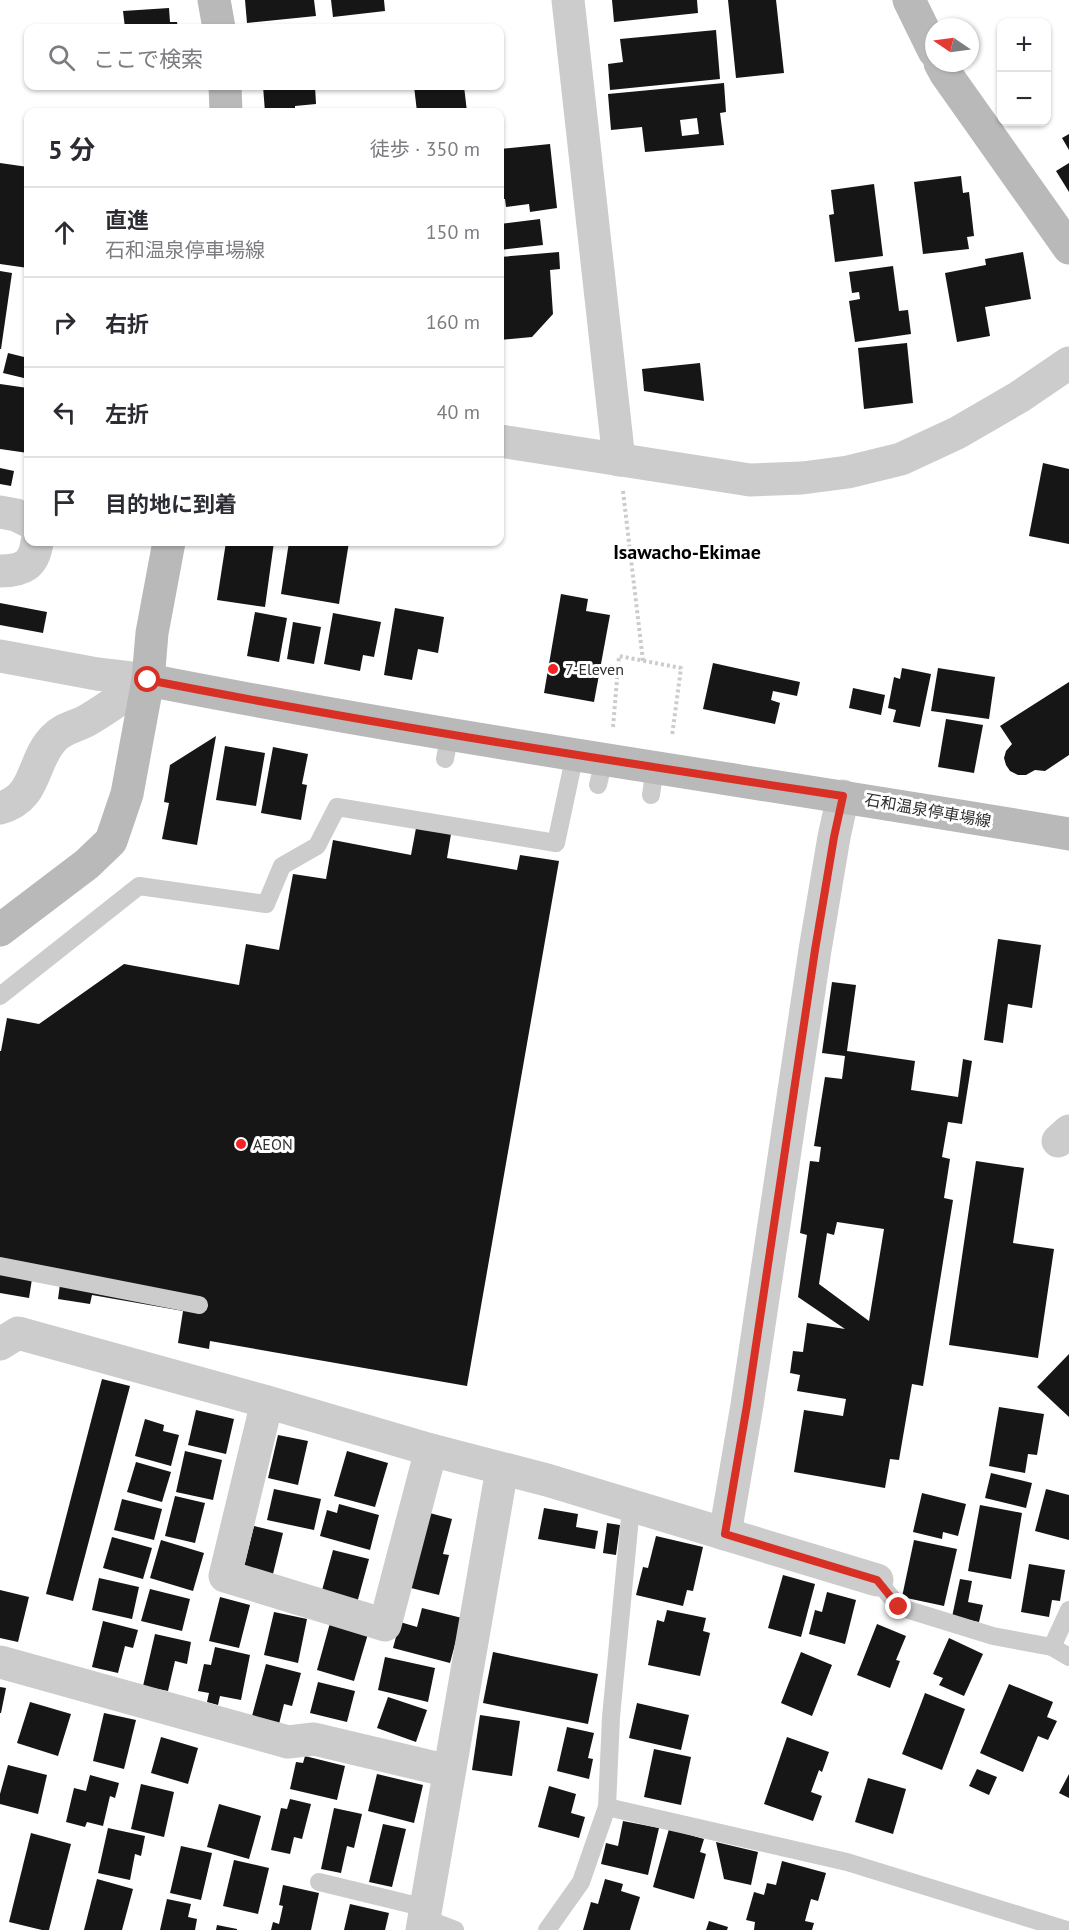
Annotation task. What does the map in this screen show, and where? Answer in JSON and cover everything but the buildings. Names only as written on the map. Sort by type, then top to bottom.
[{"type":"main road","points":[[214,0],[218,24]]},
{"type":"main road","points":[[909,0],[925,33]]},
{"type":"main road","points":[[945,72],[1069,247]]},
{"type":"main road","points":[[225,90],[226,108]]},
{"type":"main road","points":[[0,930],[87,864],[111,841],[127,794],[148,680],[152,633],[168,546]]},
{"type":"main road","name":"石和温泉停車場線","points":[[148,680],[229,696],[447,746],[592,766],[653,781],[843,796],[1069,834]]},
{"type":"street","points":[[568,0],[619,460]]},
{"type":"street","points":[[504,442],[750,480],[802,478],[848,472],[901,459],[957,433],[1019,397],[1069,363]]},
{"type":"street","points":[[0,512],[24,519]]},
{"type":"street","points":[[0,571],[12,571],[25,566],[31,561],[36,546]]},
{"type":"street","points":[[0,656],[97,674],[148,680]]},
{"type":"street","points":[[0,807],[10,805],[30,787],[44,751],[58,734],[87,720],[148,680]]},
{"type":"street","points":[[725,1534],[747,1405],[817,938],[843,796]]},
{"type":"street","points":[[0,1344],[18,1333],[431,1450],[502,1469],[548,1475],[631,1507],[877,1580]]},
{"type":"street","points":[[267,1402],[225,1576],[385,1625],[431,1450]]},
{"type":"street","points":[[424,1919],[502,1469]]},
{"type":"street","points":[[0,1662],[288,1742],[314,1738],[449,1772]]},
{"type":"lane","points":[[0,996],[139,886],[266,904],[282,866],[317,846],[337,807],[556,843],[592,766]]},
{"type":"lane","points":[[0,1266],[199,1305]]},
{"type":"lane","points":[[547,1930],[580,1882],[607,1807],[611,1717],[631,1507]]},
{"type":"lane","points":[[877,1580],[899,1607],[993,1636],[1052,1647],[1069,1657]]},
{"type":"lane","points":[[1052,1647],[1069,1610]]},
{"type":"lane","points":[[607,1807],[847,1862],[1067,1930]]},
{"type":"lane","points":[[319,1882],[455,1930]]},
{"type":"path","points":[[619,460],[643,661]]},
{"type":"path","points":[[613,726],[619,656],[681,668],[672,736]]},
{"type":"place","name":"7-Eleven","points":[[553,669]]},
{"type":"place","name":"AEON","points":[[241,1144]]},
{"type":"district","name":"Isawacho-Ekimae","points":[[687,552]]},
{"type":"route","points":[[148,680],[530,747],[843,796],[815,950],[747,1405],[725,1534],[877,1580],[899,1607]]}]
